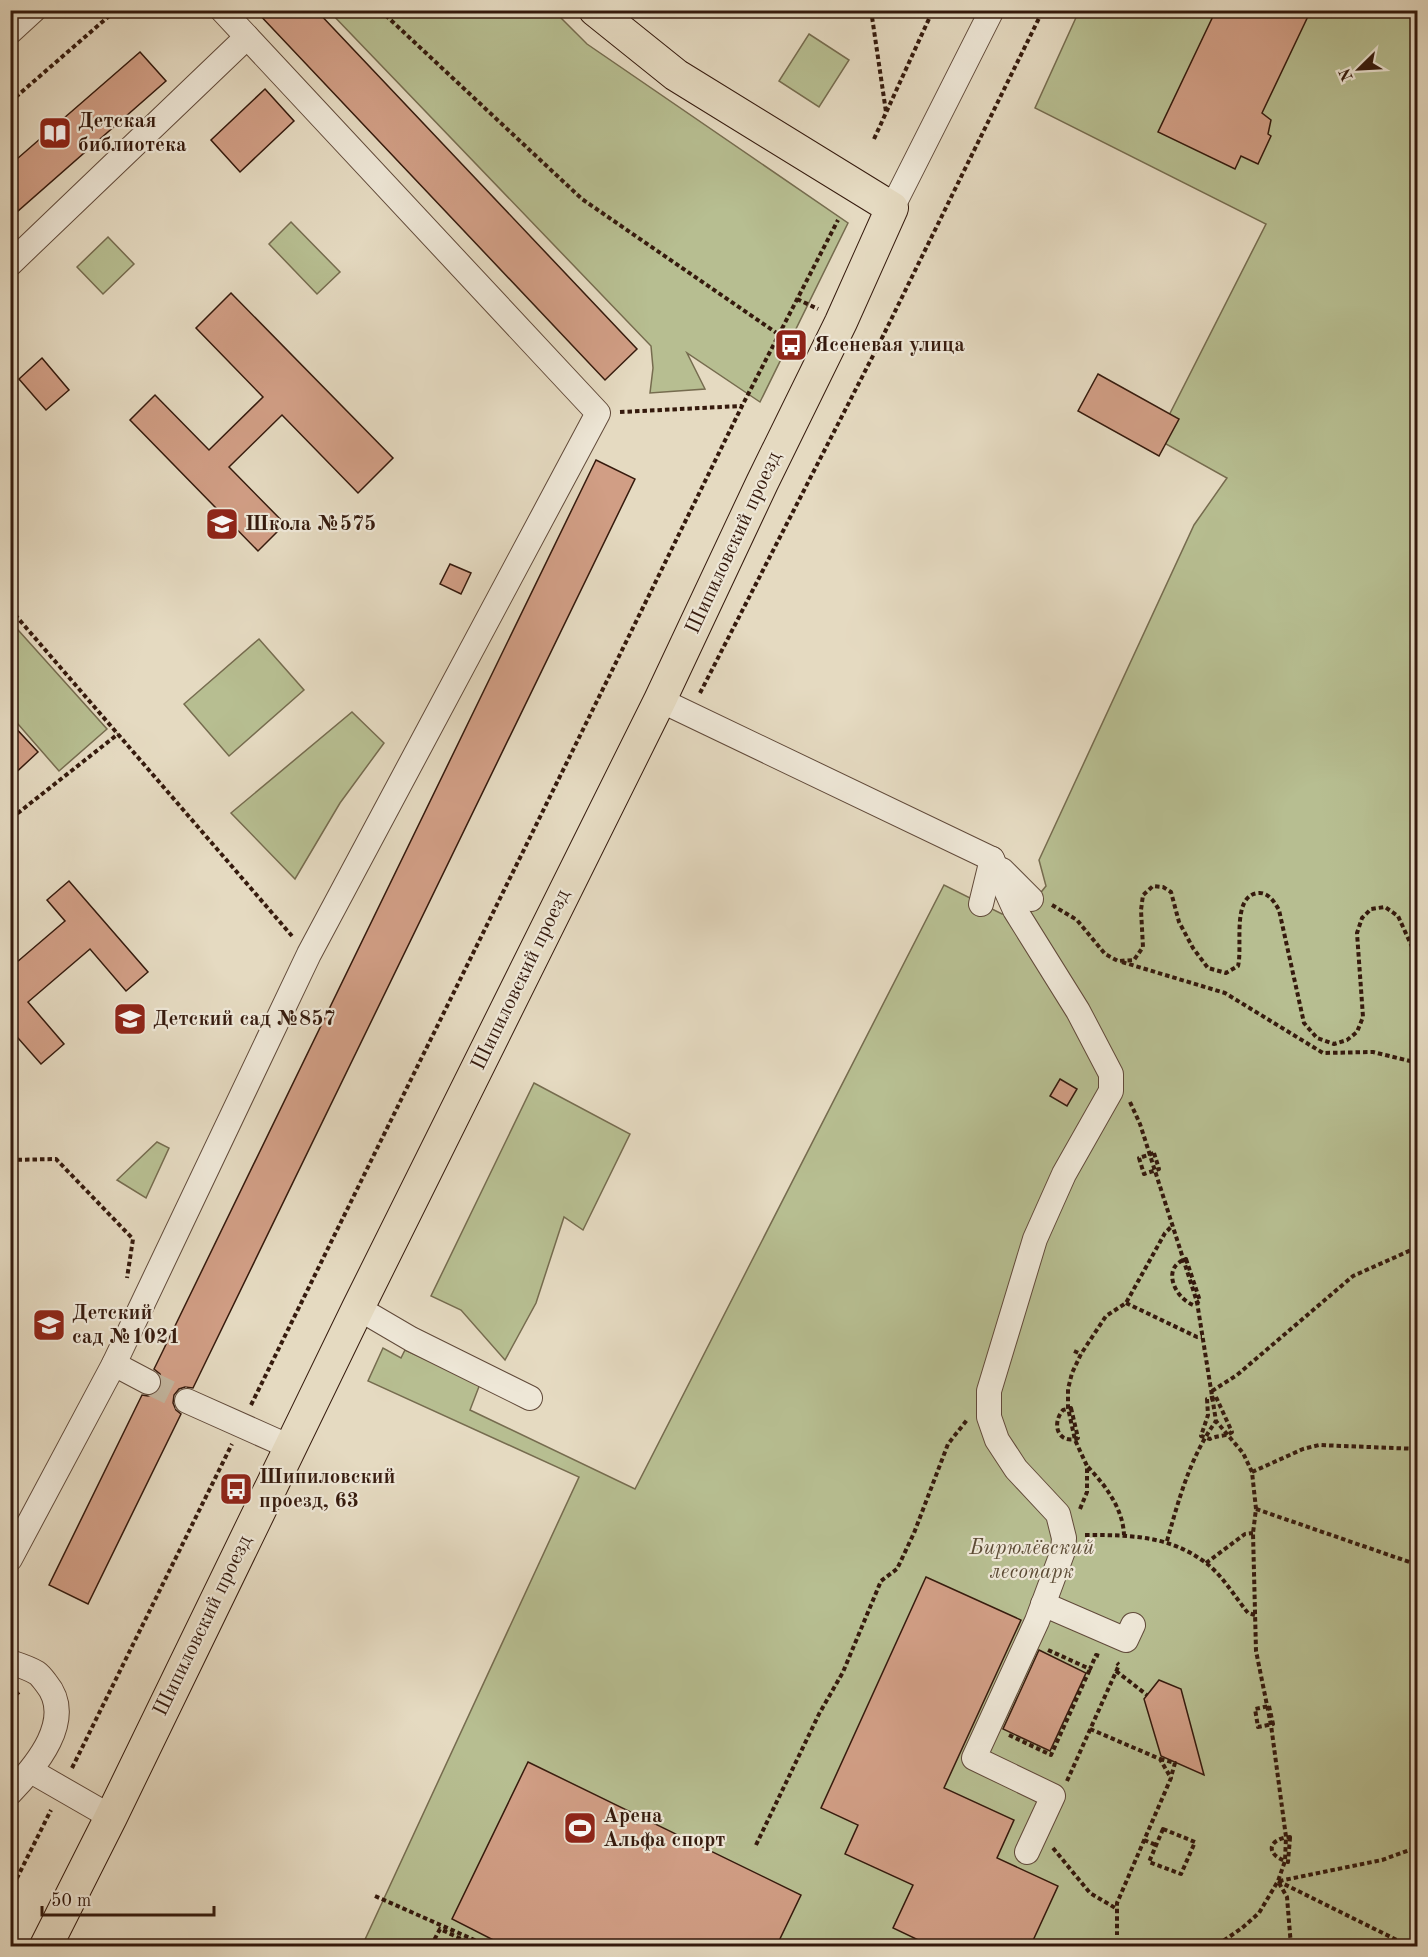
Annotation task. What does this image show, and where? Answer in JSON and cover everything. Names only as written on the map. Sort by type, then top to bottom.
[{"type":"main road","points":[[595,10],[676,75],[892,208]]},
{"type":"main road","name":"Шипиловский проезд","points":[[45,1947],[111,1817],[358,1308],[660,700],[841,322],[892,208]]},
{"type":"street","points":[[10,32],[34,10]]},
{"type":"street","points":[[10,1559],[114,1364],[309,954],[598,413],[222,10]]},
{"type":"street","name":"Шипиловский проезд","points":[[892,208],[992,10]]},
{"type":"street","points":[[10,264],[247,38]]},
{"type":"street","points":[[660,700],[992,859],[1031,898]]},
{"type":"street","points":[[981,904],[992,859]]},
{"type":"street","points":[[992,859],[1015,910],[1078,1011],[1111,1074],[1111,1091],[1064,1174],[1035,1239],[989,1391],[989,1417],[997,1440],[1016,1469],[1058,1514],[1067,1531],[1063,1551],[1042,1604],[974,1758],[1053,1796],[1027,1852]]},
{"type":"street","points":[[358,1308],[411,1339],[530,1398]]},
{"type":"street","points":[[114,1364],[148,1382]]},
{"type":"street","points":[[187,1401],[290,1447]]},
{"type":"street","points":[[1042,1604],[1126,1640],[1133,1625]]},
{"type":"street","points":[[10,1662],[38,1673],[52,1690],[58,1710],[52,1735],[31,1771],[10,1793]]},
{"type":"street","points":[[31,1771],[111,1817]]},
{"type":"path","points":[[10,102],[116,10]]},
{"type":"path","points":[[380,10],[582,199],[778,334]]},
{"type":"path","points":[[871,10],[886,113]]},
{"type":"path","points":[[874,139],[932,12],[925,10]]},
{"type":"path","points":[[690,713],[879,344],[1043,10]]},
{"type":"path","points":[[10,1892],[742,406],[838,220]]},
{"type":"path","points":[[797,298],[827,314]]},
{"type":"path","points":[[598,413],[742,406]]},
{"type":"path","points":[[10,609],[309,954]]},
{"type":"path","points":[[10,814],[18,813],[118,734]]},
{"type":"path","points":[[1118,961],[1134,960],[1143,947],[1141,910],[1143,895],[1153,886],[1163,886],[1172,892],[1179,922],[1203,962],[1208,968],[1226,973],[1238,966],[1241,956],[1240,911],[1250,897],[1258,893],[1265,894],[1273,899],[1279,910],[1304,1023],[1317,1038],[1334,1044],[1347,1040],[1356,1032],[1363,1017],[1358,933],[1362,918],[1371,909],[1385,907],[1398,915],[1418,960]]},
{"type":"path","points":[[1031,898],[1044,901],[1077,920],[1105,954],[1118,961],[1225,993],[1323,1053],[1373,1052],[1418,1063]]},
{"type":"path","points":[[1111,1074],[1126,1095],[1140,1124],[1197,1302],[1216,1421],[1229,1434],[1252,1472],[1256,1509],[1253,1533],[1256,1651],[1271,1725],[1287,1837],[1285,1861],[1278,1881],[1259,1913],[1216,1947]]},
{"type":"path","points":[[1150,1154],[1139,1158],[1144,1174],[1155,1170]]},
{"type":"path","points":[[10,1160],[56,1159],[133,1239],[126,1285]]},
{"type":"path","points":[[1068,1408],[1068,1389],[1072,1373],[1081,1354],[1106,1316],[1126,1303],[1166,1233],[1173,1226]]},
{"type":"path","points":[[1212,1391],[1237,1376],[1353,1276],[1418,1247]]},
{"type":"path","points":[[1183,1260],[1179,1261],[1174,1269],[1173,1283],[1176,1292],[1185,1302],[1193,1305],[1197,1302]]},
{"type":"path","points":[[1126,1303],[1197,1337],[1202,1337]]},
{"type":"path","points":[[1074,1351],[1081,1354]]},
{"type":"path","points":[[756,1845],[819,1714],[843,1672],[881,1581],[897,1569],[906,1551],[948,1444],[989,1391]]},
{"type":"path","points":[[1212,1397],[1216,1397],[1232,1432],[1229,1434]]},
{"type":"path","points":[[1212,1397],[1208,1399],[1209,1415],[1201,1436],[1209,1439],[1229,1434]]},
{"type":"path","points":[[1068,1408],[1071,1408],[1078,1438],[1075,1440]]},
{"type":"path","points":[[1068,1408],[1058,1416],[1057,1425],[1063,1438],[1070,1441],[1075,1440]]},
{"type":"path","points":[[1167,1542],[1184,1484],[1204,1437],[1216,1421]]},
{"type":"path","points":[[1075,1440],[1088,1466],[1108,1490],[1124,1526],[1125,1535]]},
{"type":"path","points":[[1252,1472],[1303,1449],[1319,1445],[1418,1449]]},
{"type":"path","points":[[1088,1466],[1087,1492],[1067,1531],[1078,1535],[1125,1535],[1167,1542],[1206,1563],[1220,1577],[1248,1614],[1255,1615]]},
{"type":"path","points":[[1256,1509],[1418,1565]]},
{"type":"path","points":[[1206,1563],[1245,1534],[1253,1533]]},
{"type":"path","points":[[1038,1646],[1090,1669]]},
{"type":"path","points":[[989,1725],[1052,1755],[1096,1654],[1104,1658]]},
{"type":"path","points":[[1064,1788],[1119,1665],[1112,1661]]},
{"type":"path","points":[[1116,1671],[1147,1695]]},
{"type":"path","points":[[1267,1706],[1255,1709],[1256,1718],[1258,1727],[1271,1725]]},
{"type":"path","points":[[1090,1729],[1160,1760],[1175,1762],[1171,1778],[1118,1903],[1117,1935]]},
{"type":"path","points":[[1160,1760],[1171,1778]]},
{"type":"path","points":[[1163,1829],[1195,1842],[1181,1874],[1149,1862],[1156,1845],[1163,1829]]},
{"type":"path","points":[[1285,1861],[1273,1855],[1271,1847],[1277,1840],[1287,1837]]},
{"type":"path","points":[[1144,1840],[1156,1845]]},
{"type":"path","points":[[1053,1847],[1090,1893],[1117,1908]]},
{"type":"path","points":[[1278,1881],[1382,1860],[1418,1847]]},
{"type":"path","points":[[1278,1881],[1287,1897],[1291,1947]]},
{"type":"path","points":[[1278,1881],[1409,1947]]},
{"type":"path","points":[[375,1896],[488,1947]]},
{"type":"path","points":[[431,1947],[440,1929],[476,1947]]},
{"type":"green space","points":[[329,11],[554,11],[587,44],[848,223],[760,402],[687,353],[705,389],[650,393],[653,368],[651,346]]},
{"type":"green space","name":"Бирюлёвский лесопарк","points":[[1079,11],[1417,11],[1417,1946],[362,1946],[579,1477],[368,1381],[383,1348],[401,1358],[405,1350],[480,1384],[470,1410],[635,1489],[944,885],[1002,914],[1025,912],[1046,886],[1039,860],[1194,525],[1227,478],[1157,439],[1266,224],[1035,108]]},
{"type":"green space","points":[[809,34],[849,60],[819,107],[779,81]]},
{"type":"green space","points":[[291,222],[340,272],[317,294],[269,244]]},
{"type":"green space","points":[[108,237],[134,264],[103,294],[77,267]]},
{"type":"green space","points":[[10,621],[107,729],[59,771],[11,716]]},
{"type":"green space","points":[[259,639],[304,690],[229,756],[184,704]]},
{"type":"green space","points":[[352,712],[384,743],[340,803],[295,879],[231,813]]},
{"type":"green space","points":[[534,1083],[630,1134],[583,1230],[564,1217],[536,1303],[505,1360],[461,1310],[431,1296]]},
{"type":"green space","points":[[157,1142],[169,1148],[146,1198],[117,1180]]},
{"type":"building","points":[[255,10],[316,10],[637,349],[605,380]]},
{"type":"building","points":[[1216,10],[1311,10],[1262,113],[1271,120],[1268,134],[1271,136],[1258,164],[1241,156],[1235,169],[1158,132]]},
{"type":"building","points":[[140,52],[166,81],[10,218],[10,165]]},
{"type":"building","points":[[265,89],[294,121],[240,172],[211,140]]},
{"type":"building","points":[[231,293],[393,458],[358,493],[282,415],[229,467],[285,524],[258,551],[130,420],[155,395],[209,450],[263,397],[196,328]]},
{"type":"building","points":[[42,358],[69,390],[46,410],[19,379]]},
{"type":"building","points":[[1098,374],[1179,419],[1159,456],[1078,411]]},
{"type":"building","points":[[596,460],[635,479],[193,1388],[179,1389],[174,1395],[173,1403],[181,1414],[88,1604],[49,1585],[142,1395],[155,1394],[161,1388],[160,1374],[154,1369]]},
{"type":"building","points":[[450,564],[471,573],[461,594],[440,584]]},
{"type":"building","points":[[10,722],[38,752],[10,778]]},
{"type":"building","points":[[69,881],[148,972],[126,991],[90,949],[28,1002],[64,1044],[41,1064],[10,1029],[10,968],[65,921],[47,900]]},
{"type":"building","points":[[1060,1079],[1077,1089],[1067,1106],[1050,1096]]},
{"type":"building","points":[[926,1577],[1021,1620],[944,1788],[1014,1820],[997,1858],[1058,1886],[1030,1947],[933,1947],[893,1928],[913,1885],[845,1854],[858,1825],[821,1808]]},
{"type":"building","points":[[1039,1650],[1086,1673],[1050,1751],[1003,1729]]},
{"type":"building","points":[[1159,1680],[1181,1689],[1204,1775],[1161,1756],[1144,1699]]},
{"type":"building","name":"Арена Альфа спорт","points":[[528,1762],[801,1895],[776,1947],[507,1947],[452,1919]]},
{"type":"tunnel","points":[[148,1382],[187,1401]]},
{"type":"place","name":"Детская библиотека","points":[[55,133]]},
{"type":"place","name":"Ясеневая улица","points":[[791,345]]},
{"type":"place","name":"Школа №575","points":[[222,524]]},
{"type":"place","name":"Детский сад №857","points":[[130,1019]]},
{"type":"place","name":"Детский сад №1021","points":[[49,1325]]},
{"type":"place","name":"Шипиловский проезд, 63","points":[[236,1489]]},
{"type":"place","name":"Арена Альфа спорт","points":[[580,1828]]}]
